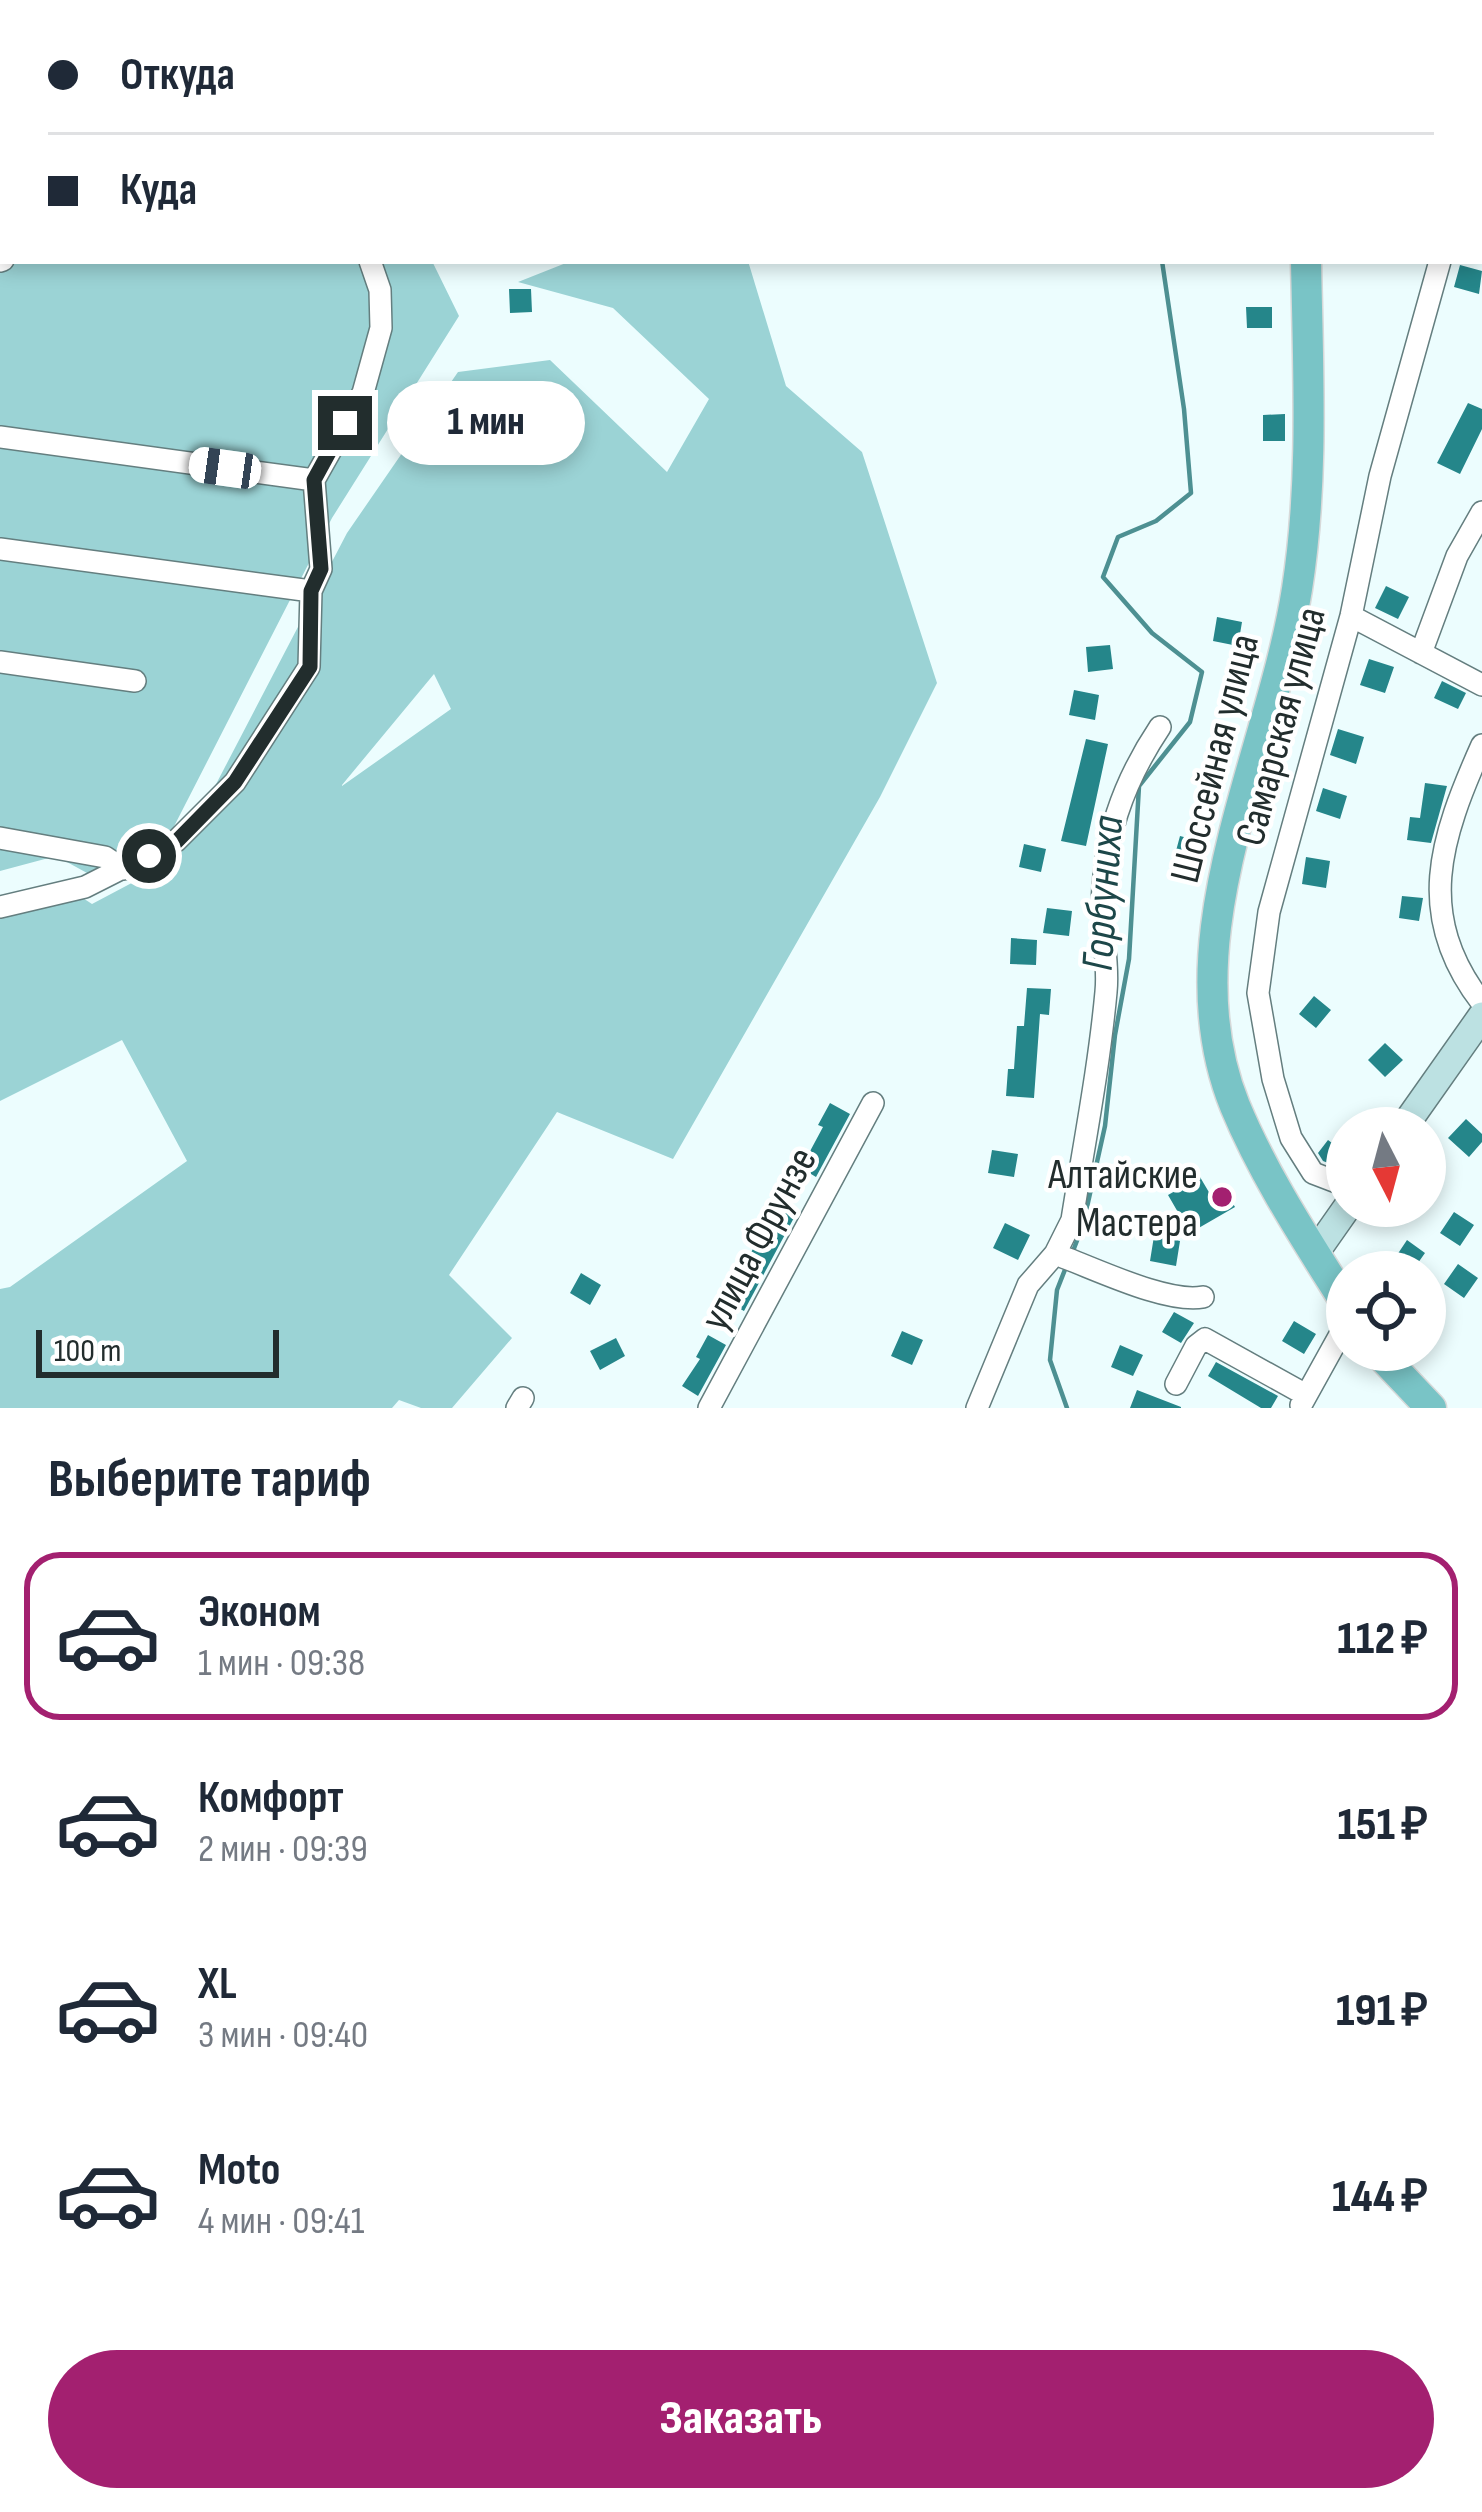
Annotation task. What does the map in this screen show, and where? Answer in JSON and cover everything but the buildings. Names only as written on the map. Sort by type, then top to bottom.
[{"type":"main road","name":"Шоссейная улица","points":[[1306,264],[1310,435],[1297,592],[1216,919],[1210,977],[1233,1102],[1264,1168],[1326,1271]]},
{"type":"main road","points":[[1383,1371],[1401,1408]]},
{"type":"main road","points":[[1394,1371],[1431,1408]]},
{"type":"street","points":[[0,907],[85,887],[176,842],[235,782],[310,667],[311,591],[321,569],[314,480],[363,393],[381,328],[380,290],[371,264]]},
{"type":"street","name":"Самарская улица","points":[[1326,1178],[1313,1173],[1291,1138],[1273,1079],[1258,993],[1269,912],[1351,616],[1379,476],[1439,264]]},
{"type":"street","points":[[0,437],[314,480]]},
{"type":"street","points":[[1421,652],[1457,556],[1482,512]]},
{"type":"street","points":[[0,549],[311,591]]},
{"type":"street","points":[[1351,616],[1482,686]]},
{"type":"street","points":[[0,662],[135,681]]},
{"type":"street","name":"Шоссейная улица","points":[[977,1408],[1028,1285],[1055,1254],[1072,1220],[1107,984],[1102,907],[1112,831],[1134,766],[1160,727]]},
{"type":"street","points":[[1482,745],[1461,793],[1440,893],[1442,929],[1458,971],[1482,1003]]},
{"type":"street","points":[[0,838],[105,857],[123,869]]},
{"type":"street","points":[[1418,1107],[1482,1016]]},
{"type":"street","name":"улица Фрунзе","points":[[710,1408],[873,1103]]},
{"type":"street","points":[[1315,1253],[1333,1227]]},
{"type":"street","points":[[1055,1254],[1163,1292],[1203,1297]]},
{"type":"street","points":[[1176,1384],[1196,1346],[1205,1339],[1303,1402],[1326,1360]]},
{"type":"shaded area","points":[[0,264],[433,264],[459,316],[332,518],[166,842],[98,879],[56,856],[0,871]]},
{"type":"shaded area","points":[[563,264],[749,264],[786,386],[862,452],[937,683],[880,797],[673,1159],[557,1112],[449,1275],[512,1338],[452,1408],[421,1408],[399,1400],[392,1408],[0,1408],[0,1289],[10,1287],[187,1161],[122,1040],[0,1101],[0,898],[60,883],[92,904],[177,859],[347,533],[458,372],[550,360],[667,472],[709,399],[613,308],[518,282]],"holes":[[[434,674],[451,709],[342,786]]]},
{"type":"waterway","name":"Горбуниха","points":[[1073,1251],[1105,1126],[1129,959],[1139,786],[1190,722],[1202,672],[1152,633],[1103,577],[1118,537],[1156,521],[1191,493],[1162,264]]},
{"type":"waterway","name":"Горбуниха","points":[[1066,1267],[1057,1290],[1050,1360],[1067,1408]]},
{"type":"place","name":"Алтайские Мастера","points":[[1222,1197]]},
{"type":"route","points":[[149,856],[176,842],[235,782],[310,667],[311,591],[321,569],[314,480],[345,423]]}]
